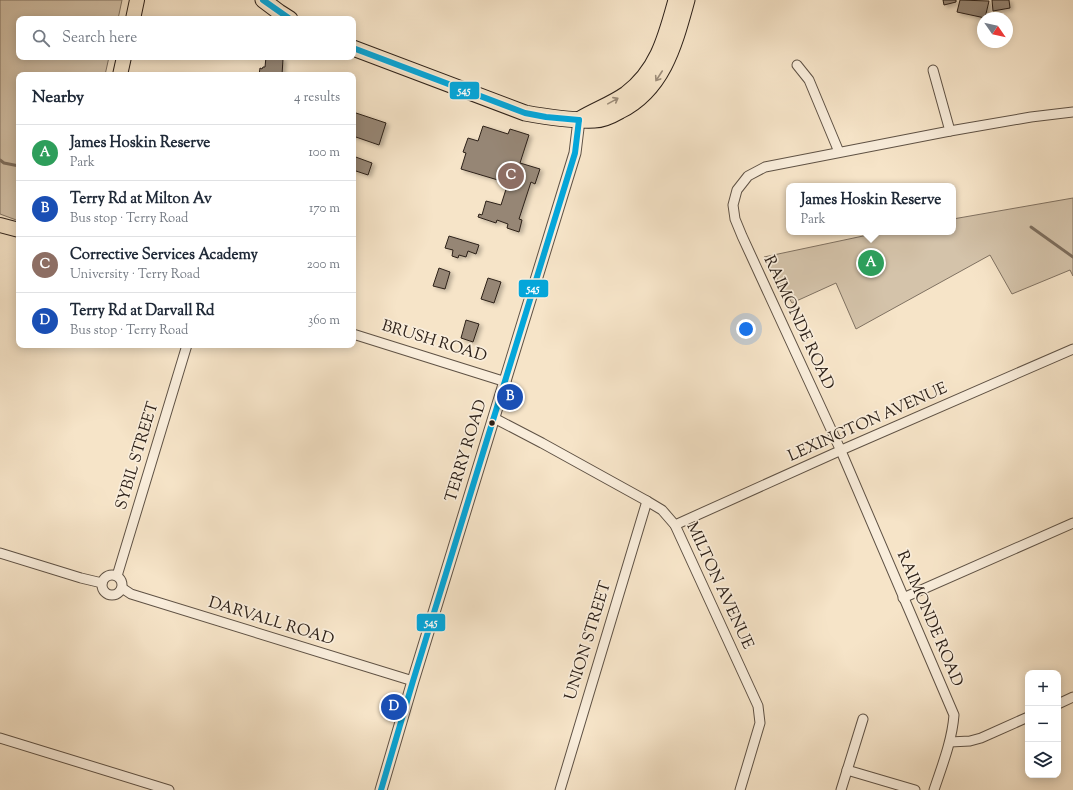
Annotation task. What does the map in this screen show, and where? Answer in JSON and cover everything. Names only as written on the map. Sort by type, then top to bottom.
[{"type":"highway","points":[[263,0],[285,16]]},
{"type":"highway","points":[[579,120],[626,94],[648,71],[657,58],[664,42],[676,0]]},
{"type":"highway","points":[[356,49],[525,113],[546,117],[596,120],[628,107],[642,96],[655,82],[666,64],[676,38],[687,0]]},
{"type":"main road","points":[[134,16],[137,0]]},
{"type":"main road","points":[[121,72],[123,60]]},
{"type":"main road","points":[[0,224],[16,229]]},
{"type":"street","points":[[797,66],[808,80],[839,152]]},
{"type":"street","points":[[933,70],[950,130]]},
{"type":"street","name":"RAIMONDE ROAD","points":[[934,790],[950,742],[954,715],[840,451],[742,236],[735,219],[733,205],[737,190],[748,176],[765,167],[950,130],[1073,112]]},
{"type":"street","name":"TERRY ROAD","points":[[381,790],[575,153],[579,120]]},
{"type":"street","name":"BRUSH ROAD","points":[[356,335],[506,382]]},
{"type":"street","name":"SYBIL STREET","points":[[118,576],[186,348]]},
{"type":"street","name":"LEXINGTON AVENUE","points":[[675,525],[1073,348]]},
{"type":"street","name":"MILTON AVENUE","points":[[494,418],[647,501],[662,510],[675,525],[758,706],[760,722],[740,790]]},
{"type":"street","name":"UNION STREET","points":[[560,790],[647,501]]},
{"type":"street","points":[[903,598],[1073,523]]},
{"type":"street","points":[[0,553],[102,583]]},
{"type":"street","points":[[114,575],[118,576],[122,583],[122,588],[119,593],[110,595],[103,591],[101,587],[102,583],[106,577],[114,575]]},
{"type":"street","name":"DARVALL ROAD","points":[[122,588],[131,594],[413,681]]},
{"type":"street","points":[[1061,703],[1073,697]]},
{"type":"street","points":[[950,742],[970,741],[981,738],[1025,718]]},
{"type":"street","points":[[841,790],[863,719]]},
{"type":"street","points":[[0,738],[169,790]]},
{"type":"street","points":[[847,770],[915,790]]},
{"type":"shaded area","points":[[0,0],[122,0],[119,16],[16,16],[16,60],[108,60],[106,72],[16,72],[16,220],[0,214]]},
{"type":"shaded area","points":[[1073,198],[1073,276],[1070,270],[1012,294],[990,255],[856,329],[836,283],[792,303],[764,257],[868,235],[956,235],[956,218]]},
{"type":"building","points":[[943,0],[956,0],[956,2],[944,5]]},
{"type":"building","points":[[960,0],[989,1],[986,12],[977,12],[977,16],[957,12]]},
{"type":"building","points":[[992,0],[1009,0],[1010,8],[993,11]]},
{"type":"building","points":[[266,60],[283,60],[282,72],[259,72],[260,68],[262,69],[265,67]]},
{"type":"building","points":[[356,113],[386,123],[379,145],[356,137]]},
{"type":"building","points":[[483,126],[508,134],[510,129],[529,135],[520,163],[540,169],[535,184],[531,182],[519,219],[522,220],[519,232],[507,228],[508,224],[497,220],[496,223],[478,217],[479,214],[482,215],[486,201],[501,205],[508,183],[461,169],[466,153],[463,152],[468,138],[478,141]]},
{"type":"building","points":[[356,157],[372,163],[368,175],[356,171]]},
{"type":"building","points":[[449,236],[479,245],[476,254],[468,251],[466,257],[459,255],[458,258],[452,256],[453,250],[445,248]]},
{"type":"building","points":[[439,268],[450,272],[445,289],[433,286]]},
{"type":"building","points":[[488,278],[501,282],[494,303],[481,299]]},
{"type":"building","points":[[466,320],[479,324],[473,342],[461,338]]},
{"type":"waterway","points":[[0,160],[4,163],[16,165]]},
{"type":"waterway","points":[[1031,227],[1073,257]]},
{"type":"transit line","name":"545","points":[[263,0],[286,16]]},
{"type":"transit line","name":"545","points":[[356,49],[525,113],[546,117],[579,120]]},
{"type":"transit line","name":"545","points":[[381,790],[575,153],[579,120]]},
{"type":"place","name":"Corrective Services Academy","points":[[511,176]]},
{"type":"place","name":"James Hoskin Reserve","points":[[871,263]]},
{"type":"place","name":"Terry Rd at Milton Av","points":[[510,397]]},
{"type":"place","name":"Terry Rd at Darvall Rd","points":[[394,707]]}]
